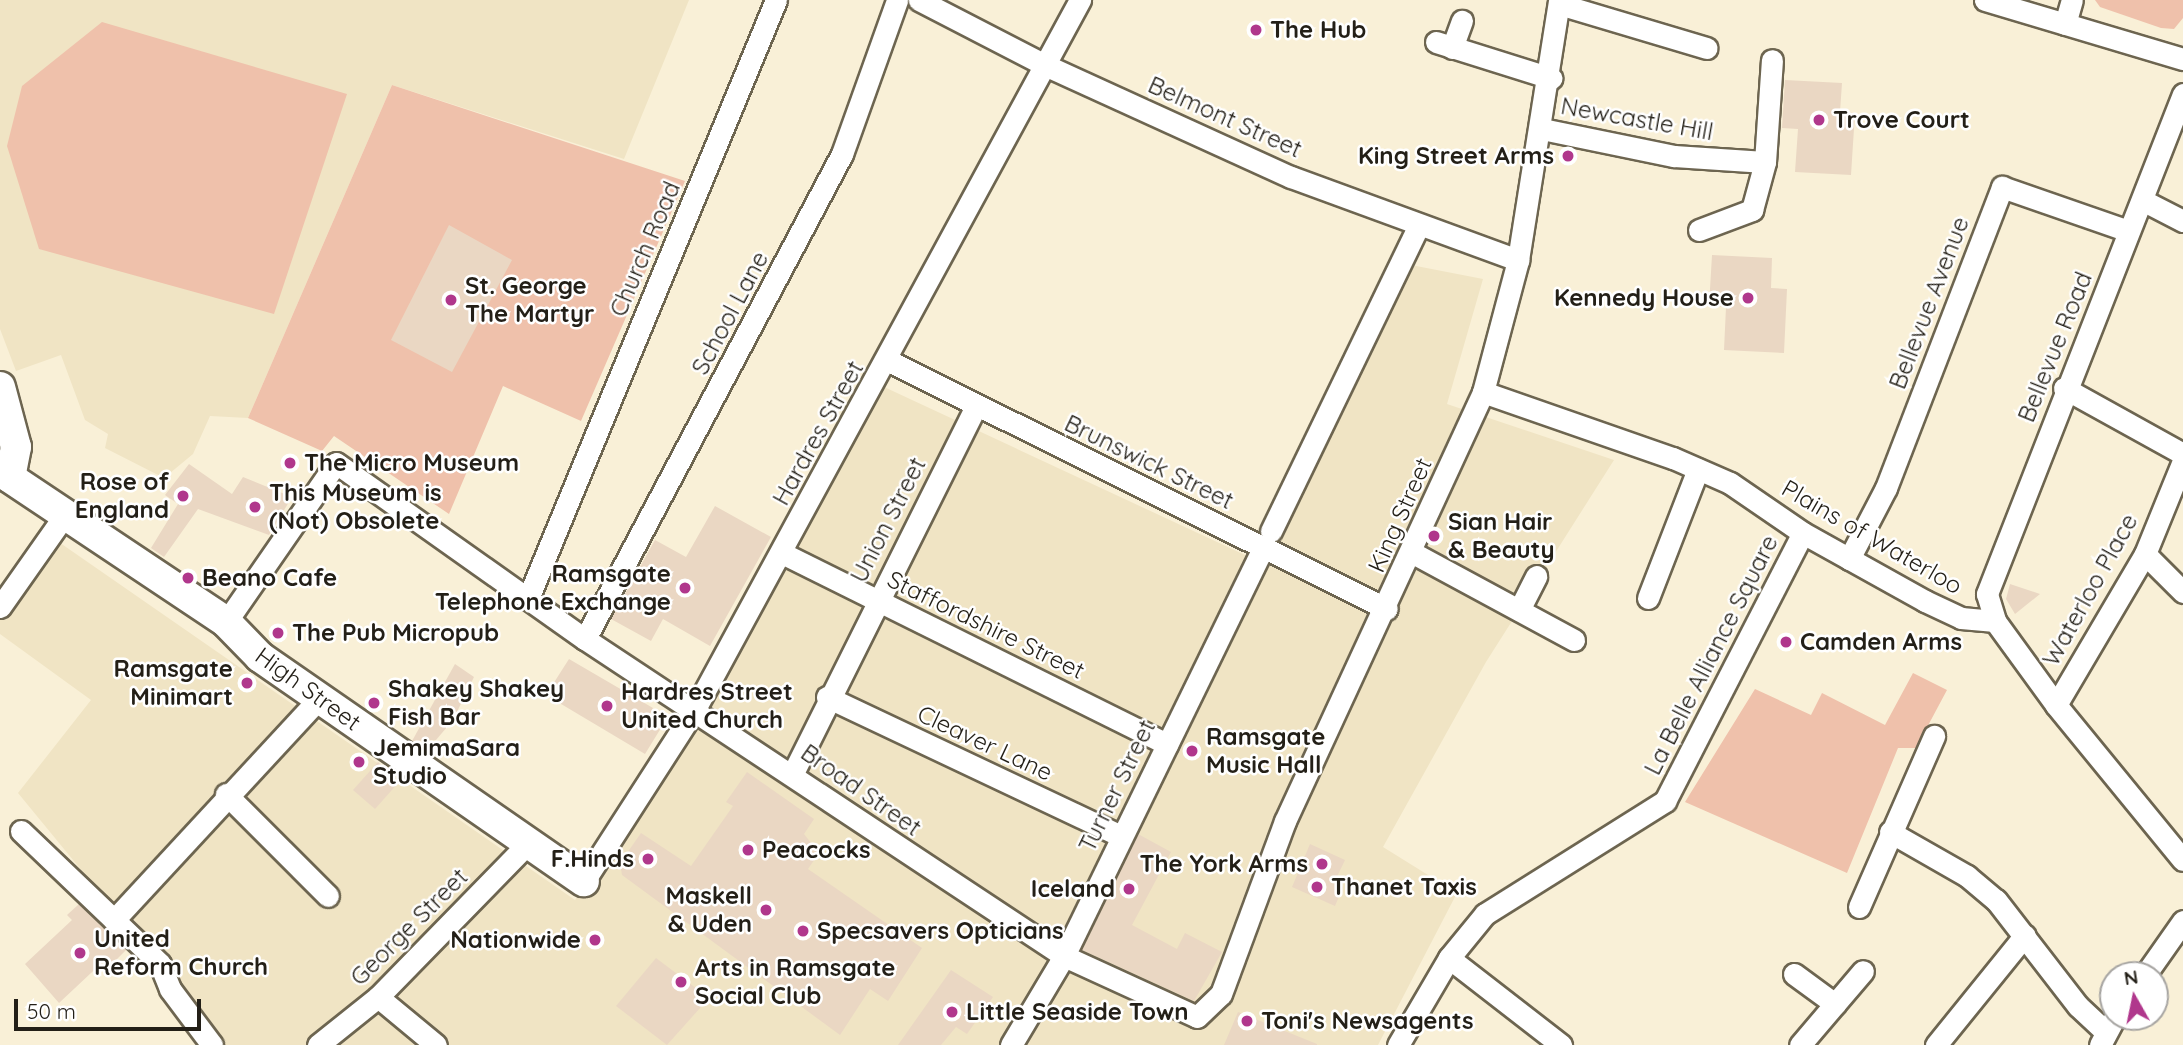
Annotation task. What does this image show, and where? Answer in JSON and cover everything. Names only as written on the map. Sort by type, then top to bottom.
[{"type":"street","name":"Church Road","points":[[529,596],[776,0]]},
{"type":"street","name":"School Lane","points":[[585,639],[842,154],[897,0]]},
{"type":"street","name":"Belmont Street","points":[[919,0],[1047,66],[1291,177],[1418,227],[1518,260]]},
{"type":"street","name":"Hardres Street","points":[[584,881],[695,709],[889,361],[1080,0]]},
{"type":"street","points":[[1985,0],[2183,59]]},
{"type":"street","points":[[2065,24],[2072,0]]},
{"type":"street","points":[[1559,2],[1707,48]]},
{"type":"street","name":"King Street","points":[[1197,1017],[1221,994],[1285,821],[1368,636],[1387,609],[1483,392],[1518,260],[1551,78],[1559,2]]},
{"type":"street","points":[[1462,21],[1444,45],[1551,78]]},
{"type":"street","points":[[1699,230],[1752,210],[1765,162],[1772,60]]},
{"type":"street","name":"Bellevue Road","points":[[1995,621],[1987,594],[2064,388],[2092,333],[2128,231],[2144,201],[2183,94]]},
{"type":"street","name":"Newcastle Hill","points":[[1542,129],[1674,156],[1765,162]]},
{"type":"street","name":"Bellevue Avenue","points":[[1849,559],[1886,488],[2002,187],[2128,231]]},
{"type":"street","points":[[2144,201],[2183,221]]},
{"type":"street","name":"Turner Street","points":[[1011,1045],[1064,956],[1418,227]]},
{"type":"street","name":"Brunswick Street","points":[[889,361],[976,406],[1267,539],[1387,609]]},
{"type":"street","points":[[0,387],[16,447],[5,474]]},
{"type":"street","points":[[2064,388],[2183,454]]},
{"type":"street","name":"Plains of Waterloo","points":[[1483,392],[1593,426],[1730,483],[1803,533],[1961,618],[1995,621]]},
{"type":"street","name":"Union Street","points":[[793,773],[827,697],[976,406]]},
{"type":"street","name":"Waterloo Place","points":[[2056,705],[2145,554],[2183,461]]},
{"type":"street","name":"Broad Street","points":[[226,622],[336,463],[529,596],[585,639],[793,773],[1064,956],[1197,1017]]},
{"type":"street","points":[[1648,598],[1698,469]]},
{"type":"street","name":"High Street","points":[[5,474],[226,622],[260,657],[531,840],[584,881]]},
{"type":"street","points":[[0,607],[66,513]]},
{"type":"street","name":"La Belle Alliance Square","points":[[1449,958],[1485,914],[1665,801],[1803,533]]},
{"type":"street","points":[[1413,552],[1574,640]]},
{"type":"street","name":"Staffordshire Street","points":[[782,553],[1167,744]]},
{"type":"street","points":[[2145,554],[2183,592]]},
{"type":"street","points":[[1520,610],[1536,576]]},
{"type":"street","points":[[1995,621],[2056,705],[2183,860]]},
{"type":"street","name":"Cleaver Lane","points":[[827,697],[1121,835]]},
{"type":"street","points":[[114,920],[226,794],[319,699]]},
{"type":"street","points":[[1859,907],[1934,736]]},
{"type":"street","points":[[226,794],[328,896]]},
{"type":"street","points":[[22,831],[160,964],[170,989],[212,1045]]},
{"type":"street","points":[[1890,832],[1967,876],[2025,935],[2078,1006],[2099,1024]]},
{"type":"street","name":"George Street","points":[[318,1045],[378,997],[531,840]]},
{"type":"street","points":[[2155,961],[2183,921]]},
{"type":"street","points":[[1936,1045],[2025,935]]},
{"type":"street","points":[[1398,1045],[1449,958],[1561,1045]]},
{"type":"street","points":[[1800,1045],[1863,971]]},
{"type":"street","points":[[1794,974],[1835,1004]]},
{"type":"street","points":[[378,997],[436,1045]]},
{"type":"shaded area","points":[[0,0],[689,0],[624,159],[392,85],[248,418],[210,416],[193,454],[164,478],[105,448],[108,434],[85,420],[61,355],[16,371],[0,329]]},
{"type":"shaded area","points":[[2095,0],[2183,0],[2183,18],[2174,29],[2161,28],[2100,7]]},
{"type":"shaded area","points":[[102,22],[347,94],[274,314],[39,249],[7,146],[22,86]]},
{"type":"shaded area","points":[[392,85],[685,181],[581,421],[503,386],[449,514],[334,436],[322,451],[248,418]]},
{"type":"shaded area","points":[[1406,264],[1483,279],[1447,404],[1614,460],[1486,662],[1383,847],[1457,893],[1378,1045],[214,1045],[133,933],[18,793],[91,700],[0,634],[0,618],[53,538],[575,900],[708,709],[882,386],[1260,562]]},
{"type":"shaded area","points":[[1913,673],[1947,690],[1916,748],[1898,748],[1847,873],[1685,802],[1755,689],[1811,715],[1822,693],[1885,725]]},
{"type":"building","name":"Trove Court","points":[[1785,80],[1842,83],[1840,112],[1855,113],[1851,175],[1795,172],[1798,129],[1782,128]]},
{"type":"building","name":"St. George The Martyr","points":[[449,225],[512,260],[452,372],[391,340]]},
{"type":"building","name":"Kennedy House","points":[[1712,255],[1772,258],[1771,288],[1787,289],[1784,353],[1724,350],[1726,307],[1709,306]]},
{"type":"building","points":[[189,464],[232,494],[243,477],[292,497],[269,535],[198,509],[164,557],[151,548],[178,504],[165,495]]},
{"type":"building","name":"Ramsgate Telephone Exchange","points":[[715,506],[771,537],[710,646],[663,619],[651,641],[611,619],[655,540],[686,557]]},
{"type":"building","points":[[2010,584],[2040,594],[2015,614],[2006,599]]},
{"type":"building","name":"Hardres Street United Church","points":[[569,659],[653,708],[647,719],[661,728],[645,754],[546,695]]},
{"type":"building","points":[[455,664],[474,677],[453,720],[436,740],[412,741]]},
{"type":"building","points":[[378,762],[399,782],[375,809],[353,790]]},
{"type":"building","points":[[747,772],[814,819],[804,834],[819,853],[808,869],[922,948],[888,1001],[870,989],[840,1035],[622,875],[620,863],[641,833],[691,866],[733,806],[726,802]]},
{"type":"building","name":"Iceland","points":[[1138,834],[1171,852],[1132,925],[1177,949],[1185,933],[1222,952],[1194,1001],[1082,950]]},
{"type":"building","points":[[1310,844],[1345,860],[1334,883],[1343,887],[1335,906],[1292,887]]},
{"type":"building","name":"United Reform Church","points":[[79,904],[126,950],[113,963],[107,958],[59,1003],[25,964],[72,920],[67,915]]},
{"type":"building","points":[[656,958],[709,998],[667,1045],[616,1006]]},
{"type":"building","name":"Little Seaside Town","points":[[951,970],[993,997],[967,1034],[956,1027],[941,1045],[898,1045]]},
{"type":"building","points":[[1238,1012],[1317,1044],[1317,1045],[1224,1045]]},
{"type":"place","name":"The Hub","points":[[1256,30]]},
{"type":"place","name":"Trove Court","points":[[1819,120]]},
{"type":"place","name":"King Street Arms","points":[[1568,156]]},
{"type":"place","name":"Kennedy House","points":[[1748,298]]},
{"type":"place","name":"St. George The Martyr","points":[[451,300]]},
{"type":"place","name":"The Micro Museum","points":[[290,463]]},
{"type":"place","name":"Rose of England","points":[[183,496]]},
{"type":"place","name":"This Museum is (Not) Obsolete","points":[[255,507]]},
{"type":"place","name":"Sian Hair & Beauty","points":[[1434,536]]},
{"type":"place","name":"Beano Cafe","points":[[188,578]]},
{"type":"place","name":"Ramsgate Telephone Exchange","points":[[685,588]]},
{"type":"place","name":"The Pub Micropub","points":[[278,633]]},
{"type":"place","name":"Camden Arms","points":[[1786,642]]},
{"type":"place","name":"Ramsgate Minimart","points":[[247,683]]},
{"type":"place","name":"Shakey Shakey Fish Bar","points":[[374,703]]},
{"type":"place","name":"Hardres Street United Church","points":[[607,706]]},
{"type":"place","name":"Ramsgate Music Hall","points":[[1192,751]]},
{"type":"place","name":"JemimaSara Studio","points":[[359,762]]},
{"type":"place","name":"Peacocks","points":[[748,850]]},
{"type":"place","name":"F.Hinds","points":[[648,859]]},
{"type":"place","name":"The York Arms","points":[[1322,864]]},
{"type":"place","name":"Thanet Taxis","points":[[1317,887]]},
{"type":"place","name":"Iceland","points":[[1129,889]]},
{"type":"place","name":"Maskell & Uden","points":[[766,910]]},
{"type":"place","name":"Specsavers Opticians","points":[[803,931]]},
{"type":"place","name":"Nationwide","points":[[595,940]]},
{"type":"place","name":"United Reform Church","points":[[80,953]]},
{"type":"place","name":"Arts in Ramsgate Social Club","points":[[681,982]]},
{"type":"place","name":"Little Seaside Town","points":[[952,1012]]},
{"type":"place","name":"Toni's Newsagents","points":[[1247,1021]]}]
